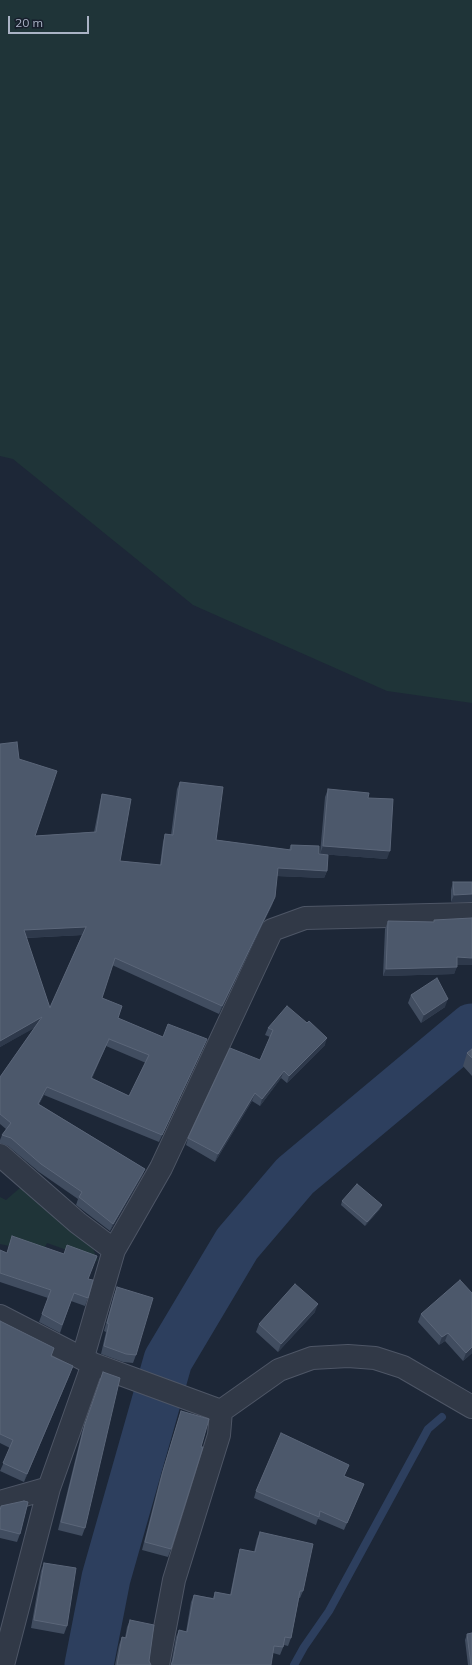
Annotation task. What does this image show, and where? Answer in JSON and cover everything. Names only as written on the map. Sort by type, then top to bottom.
[{"type":"street","points":[[2,1665],[49,1488],[88,1360],[114,1250],[161,1168],[272,930],[305,918],[472,914]]},
{"type":"street","points":[[0,1155],[78,1223],[114,1250]]},
{"type":"street","points":[[0,1316],[88,1360],[213,1408]]},
{"type":"street","points":[[213,1408],[279,1370],[312,1358],[348,1356],[375,1358],[403,1367],[472,1407]]},
{"type":"street","points":[[158,1665],[174,1580],[219,1435],[213,1408]]},
{"type":"street","points":[[0,1502],[49,1488]]},
{"type":"green space","points":[[0,0],[472,0],[472,703],[387,691],[193,605],[13,459],[0,456]]},
{"type":"green space","points":[[21,1187],[92,1246],[98,1261],[47,1243],[42,1253],[0,1244],[0,1197],[6,1200]]},
{"type":"building","points":[[17,742],[19,759],[57,771],[35,836],[96,832],[102,794],[131,799],[120,861],[161,865],[165,834],[173,835],[180,782],[223,787],[216,840],[291,850],[291,845],[319,846],[319,854],[328,855],[327,871],[278,868],[275,897],[222,1006],[115,958],[102,998],[122,1006],[118,1018],[163,1037],[168,1024],[207,1039],[162,1135],[47,1087],[38,1104],[145,1169],[113,1224],[79,1197],[82,1192],[41,1164],[11,1138],[2,1135],[11,1123],[0,1114],[0,1077],[42,1017],[0,1041],[0,744]],"holes":[[[86,927],[51,1005],[50,1008],[24,930]],[[109,1039],[149,1055],[129,1096],[91,1078]]]},
{"type":"building","points":[[328,789],[369,793],[368,798],[393,799],[390,851],[323,846]]},
{"type":"building","points":[[453,882],[472,882],[472,894],[454,895]]},
{"type":"building","points":[[472,918],[472,958],[457,957],[457,967],[386,969],[388,921],[434,922],[434,920]]},
{"type":"building","points":[[437,978],[448,999],[424,1015],[411,995]]},
{"type":"building","points":[[287,1006],[307,1023],[309,1021],[327,1038],[289,1076],[284,1071],[262,1099],[255,1093],[218,1154],[188,1138],[230,1048],[260,1060],[273,1030],[268,1028]]},
{"type":"building","points":[[472,1049],[472,1058],[467,1053]]},
{"type":"building","points":[[357,1184],[382,1205],[367,1222],[342,1201]]},
{"type":"building","points":[[12,1236],[64,1254],[67,1245],[97,1256],[88,1279],[93,1280],[88,1298],[74,1293],[62,1325],[42,1314],[51,1290],[0,1273],[0,1250],[7,1253]]},
{"type":"building","points":[[460,1280],[472,1293],[472,1347],[466,1353],[448,1333],[442,1337],[421,1314]]},
{"type":"building","points":[[295,1284],[318,1304],[281,1344],[259,1324]]},
{"type":"building","points":[[117,1287],[153,1298],[136,1355],[126,1354],[104,1346],[109,1324],[107,1323]]},
{"type":"building","points":[[0,1321],[54,1348],[51,1356],[73,1366],[27,1474],[3,1463],[13,1440],[0,1434]]},
{"type":"building","points":[[103,1372],[120,1378],[85,1528],[61,1522],[85,1424]]},
{"type":"building","points":[[181,1411],[209,1419],[201,1447],[203,1447],[171,1549],[145,1542],[163,1471]]},
{"type":"building","points":[[281,1433],[349,1465],[344,1476],[364,1484],[347,1523],[320,1511],[319,1517],[256,1491]]},
{"type":"building","points":[[24,1501],[28,1502],[20,1534],[0,1529],[1,1506]]},
{"type":"building","points":[[260,1532],[313,1544],[303,1591],[300,1591],[291,1638],[285,1637],[283,1647],[274,1646],[271,1665],[171,1665],[179,1630],[187,1632],[194,1595],[214,1599],[215,1592],[231,1595],[240,1549],[255,1552]]},
{"type":"building","points":[[44,1563],[76,1568],[67,1626],[34,1620]]},
{"type":"building","points":[[130,1620],[154,1625],[149,1661],[151,1665],[117,1665],[122,1637],[126,1638]]},
{"type":"building","points":[[472,1633],[472,1665],[471,1665],[467,1634]]},
{"type":"waterway","points":[[89,1665],[106,1578],[168,1360],[237,1244],[295,1176],[472,1028]]},
{"type":"waterway","points":[[294,1665],[304,1647],[329,1611],[428,1429],[442,1417]]}]
